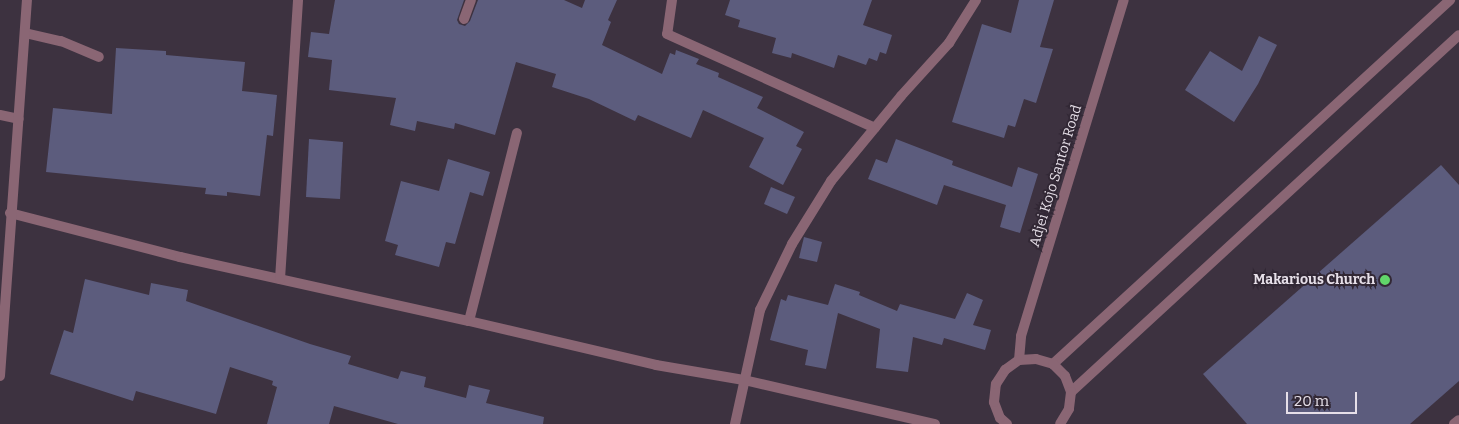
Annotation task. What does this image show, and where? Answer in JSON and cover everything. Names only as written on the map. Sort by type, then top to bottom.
[{"type":"street","points":[[0,376],[2,318],[27,0]]},
{"type":"street","points":[[280,279],[298,0]]},
{"type":"street","points":[[464,19],[471,0]]},
{"type":"street","points":[[672,0],[667,34],[875,128]]},
{"type":"street","points":[[735,424],[760,310],[792,244],[831,181],[950,43],[976,0]]},
{"type":"street","name":"Adjei Kojo Santor Road","points":[[1019,360],[1021,336],[1124,0]]},
{"type":"street","points":[[1052,364],[1450,0]]},
{"type":"street","points":[[25,32],[61,41],[99,57]]},
{"type":"street","points":[[1071,392],[1459,35]]},
{"type":"street","points":[[0,115],[19,119]]},
{"type":"street","points":[[469,321],[517,133]]},
{"type":"street","points":[[10,213],[180,257],[469,321],[656,365],[744,380],[935,424]]},
{"type":"street","points":[[1002,422],[994,402],[996,384],[1005,370],[1019,360],[1036,359],[1052,364],[1065,376],[1071,392],[1069,409],[1060,424]]},
{"type":"street","points":[[1454,424],[1459,420]]},
{"type":"building","points":[[335,0],[464,0],[457,20],[459,24],[465,26],[470,21],[478,0],[564,0],[582,8],[585,0],[617,0],[608,20],[611,22],[602,45],[662,74],[670,53],[675,55],[676,50],[699,59],[696,64],[719,73],[718,77],[763,97],[757,108],[804,132],[796,146],[802,149],[783,185],[749,167],[764,138],[703,110],[691,138],[638,115],[635,121],[589,99],[552,87],[556,74],[516,62],[495,135],[455,123],[454,129],[417,121],[415,131],[390,125],[396,98],[329,90],[332,60],[308,57],[311,32],[329,34]]},
{"type":"building","points":[[730,0],[872,0],[863,25],[892,35],[886,54],[880,52],[877,61],[869,58],[866,65],[838,55],[834,68],[792,53],[791,58],[772,53],[776,38],[738,27],[740,20],[725,15]]},
{"type":"building","points":[[1019,0],[1054,0],[1040,47],[1053,49],[1036,103],[1024,99],[1015,127],[1008,125],[1004,138],[952,122],[982,24],[1011,33]]},
{"type":"building","points":[[1259,36],[1277,45],[1258,84],[1234,122],[1185,90],[1210,51],[1242,71]]},
{"type":"building","points":[[116,48],[166,51],[166,55],[245,62],[242,91],[277,95],[273,136],[267,135],[260,196],[227,192],[227,196],[205,194],[206,188],[46,172],[53,108],[112,114]]},
{"type":"building","points":[[309,139],[343,142],[340,199],[306,197]]},
{"type":"building","points":[[896,139],[953,161],[952,165],[1012,187],[1018,167],[1038,174],[1020,233],[1000,227],[1006,205],[944,185],[937,205],[868,179],[876,159],[887,163]]},
{"type":"building","points":[[448,159],[490,172],[483,196],[470,192],[455,244],[446,242],[439,267],[395,255],[398,245],[385,241],[401,181],[439,191]]},
{"type":"building","name":"Makarious Church","points":[[1441,165],[1459,185],[1459,381],[1410,424],[1247,424],[1203,374]]},
{"type":"building","points":[[771,187],[795,197],[787,214],[764,204]]},
{"type":"building","points":[[804,237],[822,242],[817,262],[799,258]]},
{"type":"building","points":[[85,279],[149,295],[151,283],[188,290],[186,301],[310,344],[351,356],[348,364],[398,379],[401,371],[426,377],[424,387],[466,398],[469,385],[490,390],[486,403],[544,417],[543,424],[398,424],[334,406],[329,424],[267,424],[277,387],[272,385],[273,381],[230,367],[216,414],[136,391],[133,401],[50,374],[64,330],[73,333]]},
{"type":"building","points":[[835,284],[860,292],[859,295],[897,311],[900,304],[955,319],[967,293],[983,300],[973,325],[991,330],[985,350],[944,338],[942,345],[913,337],[908,372],[876,368],[880,329],[838,313],[826,369],[805,365],[808,350],[770,340],[781,299],[786,301],[788,295],[828,305]]},
{"type":"place","name":"Makarious Church","points":[[1385,280]]}]
